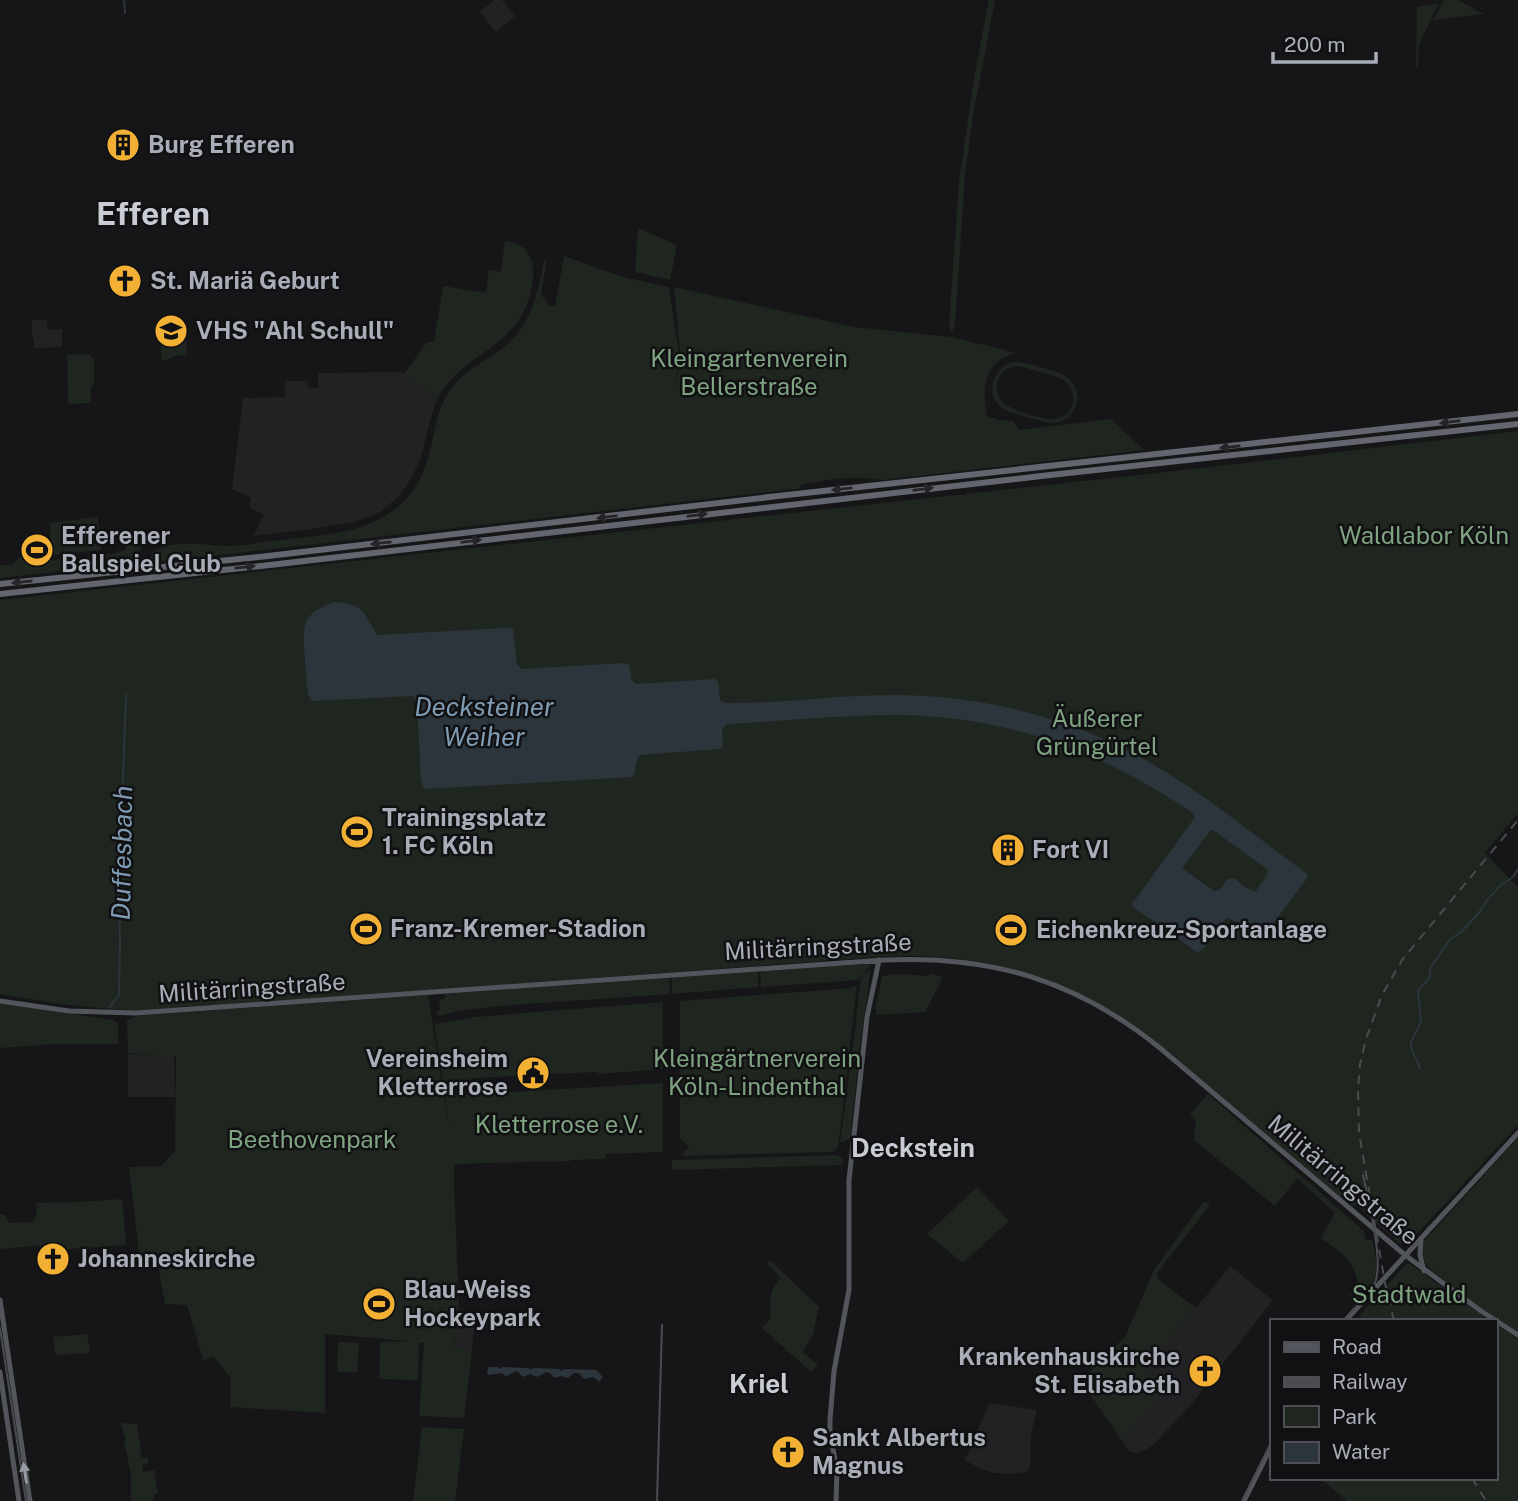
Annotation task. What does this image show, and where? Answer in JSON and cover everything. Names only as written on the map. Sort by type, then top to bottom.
[{"type":"highway","points":[[0,584],[1518,414]]},
{"type":"highway","points":[[0,594],[1518,424]]},
{"type":"main road","name":"Militärringstraße","points":[[0,1001],[76,1011],[169,1012],[878,960],[925,958],[987,965],[1034,977],[1071,992],[1105,1009],[1135,1029],[1405,1255],[1493,1319]]},
{"type":"main road","points":[[836,1501],[837,1470],[830,1420],[834,1371],[849,1290],[849,1180],[867,1017],[878,960]]},
{"type":"main road","points":[[1347,1319],[1518,1133]]},
{"type":"main road","points":[[1420,1239],[1424,1270]]},
{"type":"main road","points":[[0,1300],[15,1418],[30,1501]]},
{"type":"main road","name":"Militärringstraße","points":[[1497,1321],[1518,1335]]},
{"type":"main road","points":[[0,1372],[19,1501]]},
{"type":"main road","points":[[5,1408],[8,1415],[15,1418]]},
{"type":"main road","points":[[8,1424],[15,1418]]},
{"type":"main road","points":[[1244,1501],[1270,1449]]},
{"type":"shaded area","points":[[494,0],[502,0],[515,16],[496,32],[480,12]]},
{"type":"shaded area","points":[[32,320],[47,320],[47,330],[62,329],[62,347],[34,348]]},
{"type":"shaded area","points":[[402,372],[438,398],[420,461],[398,497],[379,513],[354,522],[253,536],[264,515],[249,507],[251,498],[232,489],[243,398],[285,397],[285,381],[307,381],[308,388],[318,388],[318,373]]},
{"type":"shaded area","points":[[128,1054],[174,1055],[175,1097],[128,1097]]},
{"type":"shaded area","points":[[1230,1266],[1273,1300],[1189,1407],[1154,1444],[1136,1453],[1129,1451],[1081,1381],[1125,1337],[1152,1276],[1196,1308]]},
{"type":"shaded area","points":[[466,1318],[475,1321],[472,1350],[454,1349],[457,1322]]},
{"type":"shaded area","points":[[989,1403],[1037,1410],[1031,1435],[1030,1467],[1026,1472],[994,1473],[965,1460]]},
{"type":"green space","points":[[989,0],[995,0],[965,175],[955,325],[952,332],[949,325],[959,181]]},
{"type":"green space","points":[[1444,0],[1458,0],[1484,14],[1433,20]]},
{"type":"green space","points":[[1439,3],[1419,44],[1416,68],[1417,7]]},
{"type":"green space","points":[[638,228],[677,245],[670,280],[635,272]]},
{"type":"green space","points":[[505,241],[524,249],[532,262],[532,285],[523,313],[501,340],[461,370],[438,398],[404,374],[427,342],[434,342],[443,286],[486,293],[489,270],[501,272]]},
{"type":"green space","name":"Kleingartenverein Bellerstraße","points":[[564,256],[623,277],[669,287],[679,354],[671,394],[681,361],[674,287],[854,327],[952,337],[1017,353],[1006,356],[992,368],[985,386],[987,416],[1013,421],[1019,430],[1111,419],[1144,450],[882,480],[831,479],[801,485],[795,489],[150,561],[152,552],[170,545],[237,546],[331,534],[364,526],[394,510],[417,485],[424,471],[439,413],[453,386],[519,332],[531,311],[547,258],[541,294],[549,306],[555,307]]},
{"type":"green space","points":[[175,324],[185,324],[187,355],[173,356],[162,361],[161,345],[164,339],[173,337]]},
{"type":"green space","points":[[91,354],[91,358],[94,358],[94,385],[91,386],[91,403],[68,404],[67,355]]},
{"type":"green space","points":[[1011,362],[1023,363],[1068,378],[1077,398],[1069,417],[1055,423],[1045,422],[1004,409],[994,398],[992,391],[995,377]],"holes":[[[1023,367],[1066,382],[1073,394],[1069,412],[1056,419],[1045,418],[1014,409],[1002,401],[997,389],[999,377],[1009,368]]]},
{"type":"green space","name":"Äußerer Grüngürtel","points":[[1518,431],[1518,813],[1485,853],[1518,887],[1518,1125],[1407,1245],[1400,1244],[1356,1205],[1353,1206],[1305,1169],[1167,1050],[1132,1025],[1068,989],[1001,966],[928,956],[889,956],[145,1010],[84,1007],[0,994],[0,600]]},
{"type":"green space","points":[[98,517],[101,550],[53,555],[49,523]]},
{"type":"green space","points":[[140,537],[141,562],[0,578],[0,565],[12,565],[28,550],[33,550],[37,562],[113,554],[126,549],[127,542]]},
{"type":"green space","points":[[869,964],[858,980],[761,987],[760,970]]},
{"type":"green space","points":[[871,968],[858,1060],[851,1063],[861,977]]},
{"type":"green space","points":[[758,971],[758,987],[672,994],[672,976]]},
{"type":"green space","name":"Kleingärtnerverein Köln-Lindenthal","points":[[931,974],[943,977],[925,1012],[875,1015],[882,976]]},
{"type":"green space","points":[[669,977],[670,994],[499,1006],[439,1016],[436,1014],[436,1011],[440,1010],[439,1000],[446,998],[444,994]]},
{"type":"green space","name":"Kleingärtnerverein Köln-Lindenthal","points":[[857,985],[848,1063],[842,1065],[848,1067],[838,1147],[833,1152],[683,1156],[689,1147],[680,1138],[680,1001],[851,988]]},
{"type":"green space","name":"Beethovenpark","points":[[428,995],[449,1128],[445,1096],[663,1083],[663,1152],[606,1154],[606,1159],[454,1164],[459,1311],[476,1312],[475,1321],[466,1318],[457,1322],[454,1348],[472,1350],[464,1418],[419,1416],[424,1343],[419,1343],[418,1380],[379,1379],[380,1342],[409,1341],[325,1334],[325,1413],[230,1407],[231,1379],[214,1357],[203,1360],[187,1305],[165,1304],[156,1254],[139,1253],[129,1167],[161,1166],[175,1151],[176,1056],[128,1053],[127,1021],[136,1016]]},
{"type":"green space","name":"Kletterrose e.V.","points":[[663,1002],[663,1069],[471,1078],[443,1082],[434,1024],[475,1017]]},
{"type":"green space","points":[[0,1003],[113,1020],[118,1023],[118,1044],[55,1044],[0,1048]]},
{"type":"green space","points":[[858,1066],[850,1139],[840,1143],[850,1067]]},
{"type":"green space","points":[[1208,1094],[1364,1231],[1366,1240],[1372,1240],[1376,1274],[1372,1285],[1357,1302],[1350,1296],[1358,1283],[1353,1268],[1340,1252],[1321,1238],[1335,1213],[1297,1178],[1275,1206],[1194,1140],[1196,1120],[1190,1114]]},
{"type":"green space","points":[[1518,1138],[1518,1332],[1431,1270],[1424,1260],[1422,1249],[1424,1241]]},
{"type":"green space","points":[[837,1155],[843,1159],[842,1165],[672,1170],[672,1160]]},
{"type":"green space","points":[[977,1187],[1009,1221],[963,1263],[927,1234]]},
{"type":"green space","points":[[122,1199],[126,1245],[41,1251],[40,1245],[0,1249],[0,1215],[6,1216],[9,1223],[33,1222],[37,1213],[36,1203]]},
{"type":"green space","points":[[1204,1201],[1210,1205],[1157,1273],[1158,1279],[1194,1307],[1166,1343],[1155,1345],[1139,1362],[1162,1383],[1154,1404],[1121,1439],[1081,1381],[1125,1337],[1154,1270]]},
{"type":"green space","points":[[770,1260],[819,1307],[813,1334],[803,1352],[818,1365],[811,1372],[762,1328],[770,1319],[772,1293],[781,1278],[767,1264]]},
{"type":"green space","name":"Stadtwald","points":[[1406,1264],[1410,1264],[1487,1319],[1363,1319],[1359,1316]]},
{"type":"green space","name":"Stadtwald","points":[[1497,1325],[1518,1338],[1518,1501],[1347,1501],[1323,1481],[1497,1480]]},
{"type":"green space","points":[[87,1334],[90,1353],[56,1355],[53,1337]]},
{"type":"green space","points":[[338,1342],[359,1343],[357,1372],[337,1372]]},
{"type":"green space","points":[[121,1423],[137,1424],[142,1458],[148,1457],[149,1463],[142,1465],[143,1472],[154,1470],[158,1494],[153,1495],[154,1501],[131,1499],[131,1474]]},
{"type":"green space","points":[[422,1427],[464,1429],[455,1501],[413,1501]]},
{"type":"water","name":"Decksteiner Weiher","points":[[333,602],[350,604],[361,610],[377,635],[513,629],[517,665],[522,669],[625,663],[630,666],[631,679],[636,684],[715,679],[718,682],[720,700],[725,703],[856,696],[933,696],[999,706],[1064,723],[1125,749],[1174,777],[1213,803],[1308,877],[1262,938],[1258,939],[1239,924],[1226,918],[1198,953],[1132,906],[1195,818],[1193,813],[1125,773],[1055,742],[1019,731],[943,717],[859,716],[727,724],[722,729],[723,745],[720,749],[640,755],[633,777],[426,789],[421,780],[417,703],[413,696],[312,701],[308,695],[304,647],[306,622],[314,612]],"holes":[[[1213,830],[1268,870],[1255,892],[1236,879],[1228,879],[1219,890],[1214,891],[1183,869]]]},
{"type":"water","points":[[488,1367],[596,1370],[603,1377],[599,1382],[594,1377],[584,1379],[579,1373],[568,1378],[554,1378],[546,1372],[537,1377],[530,1374],[523,1377],[517,1371],[506,1376],[501,1373],[489,1375]]},
{"type":"waterway","name":"Duffesbach","points":[[124,0],[125,13]]},
{"type":"waterway","name":"Duffesbach","points":[[109,1008],[119,995],[119,887],[126,695]]},
{"type":"waterway","points":[[1420,1068],[1411,1048],[1411,1042],[1421,1022],[1418,990],[1430,977],[1430,968],[1450,939],[1460,933],[1518,869]]},
{"type":"tram line","points":[[1346,1319],[1372,1288],[1377,1273],[1374,1230],[1363,1175]]},
{"type":"tram line","points":[[657,1501],[662,1325]]},
{"type":"tram line","points":[[0,1328],[26,1501]]},
{"type":"tram line","points":[[1242,1501],[1270,1445]]},
{"type":"railway","points":[[1394,1319],[1359,1133],[1358,1089],[1366,1039],[1382,995],[1402,960],[1518,820]]},
{"type":"railway","points":[[1473,1480],[1486,1501]]},
{"type":"place","name":"Burg Efferen","points":[[123,145]]},
{"type":"place","name":"St. Mariä Geburt","points":[[125,281]]},
{"type":"place","name":"VHS \"Ahl Schull\"","points":[[171,331]]},
{"type":"place","name":"Efferener Ballspiel Club","points":[[37,550]]},
{"type":"place","name":"Trainingsplatz 1. FC Köln","points":[[357,832]]},
{"type":"place","name":"Fort VI","points":[[1008,850]]},
{"type":"place","name":"Franz-Kremer-Stadion","points":[[366,929]]},
{"type":"place","name":"Eichenkreuz-Sportanlage","points":[[1011,930]]},
{"type":"place","name":"Vereinsheim Kletterrose","points":[[533,1073]]},
{"type":"place","name":"Johanneskirche","points":[[53,1259]]},
{"type":"place","name":"Blau-Weiss Hockeypark","points":[[379,1304]]},
{"type":"place","name":"Krankenhauskirche St. Elisabeth","points":[[1205,1371]]},
{"type":"place","name":"Sankt Albertus Magnus","points":[[788,1452]]},
{"type":"district","name":"Efferen","points":[[153,214]]},
{"type":"district","name":"Deckstein","points":[[913,1148]]},
{"type":"district","name":"Kriel","points":[[759,1384]]},
{"type":"park label","name":"Waldlabor Köln","points":[[1424,536]]}]
